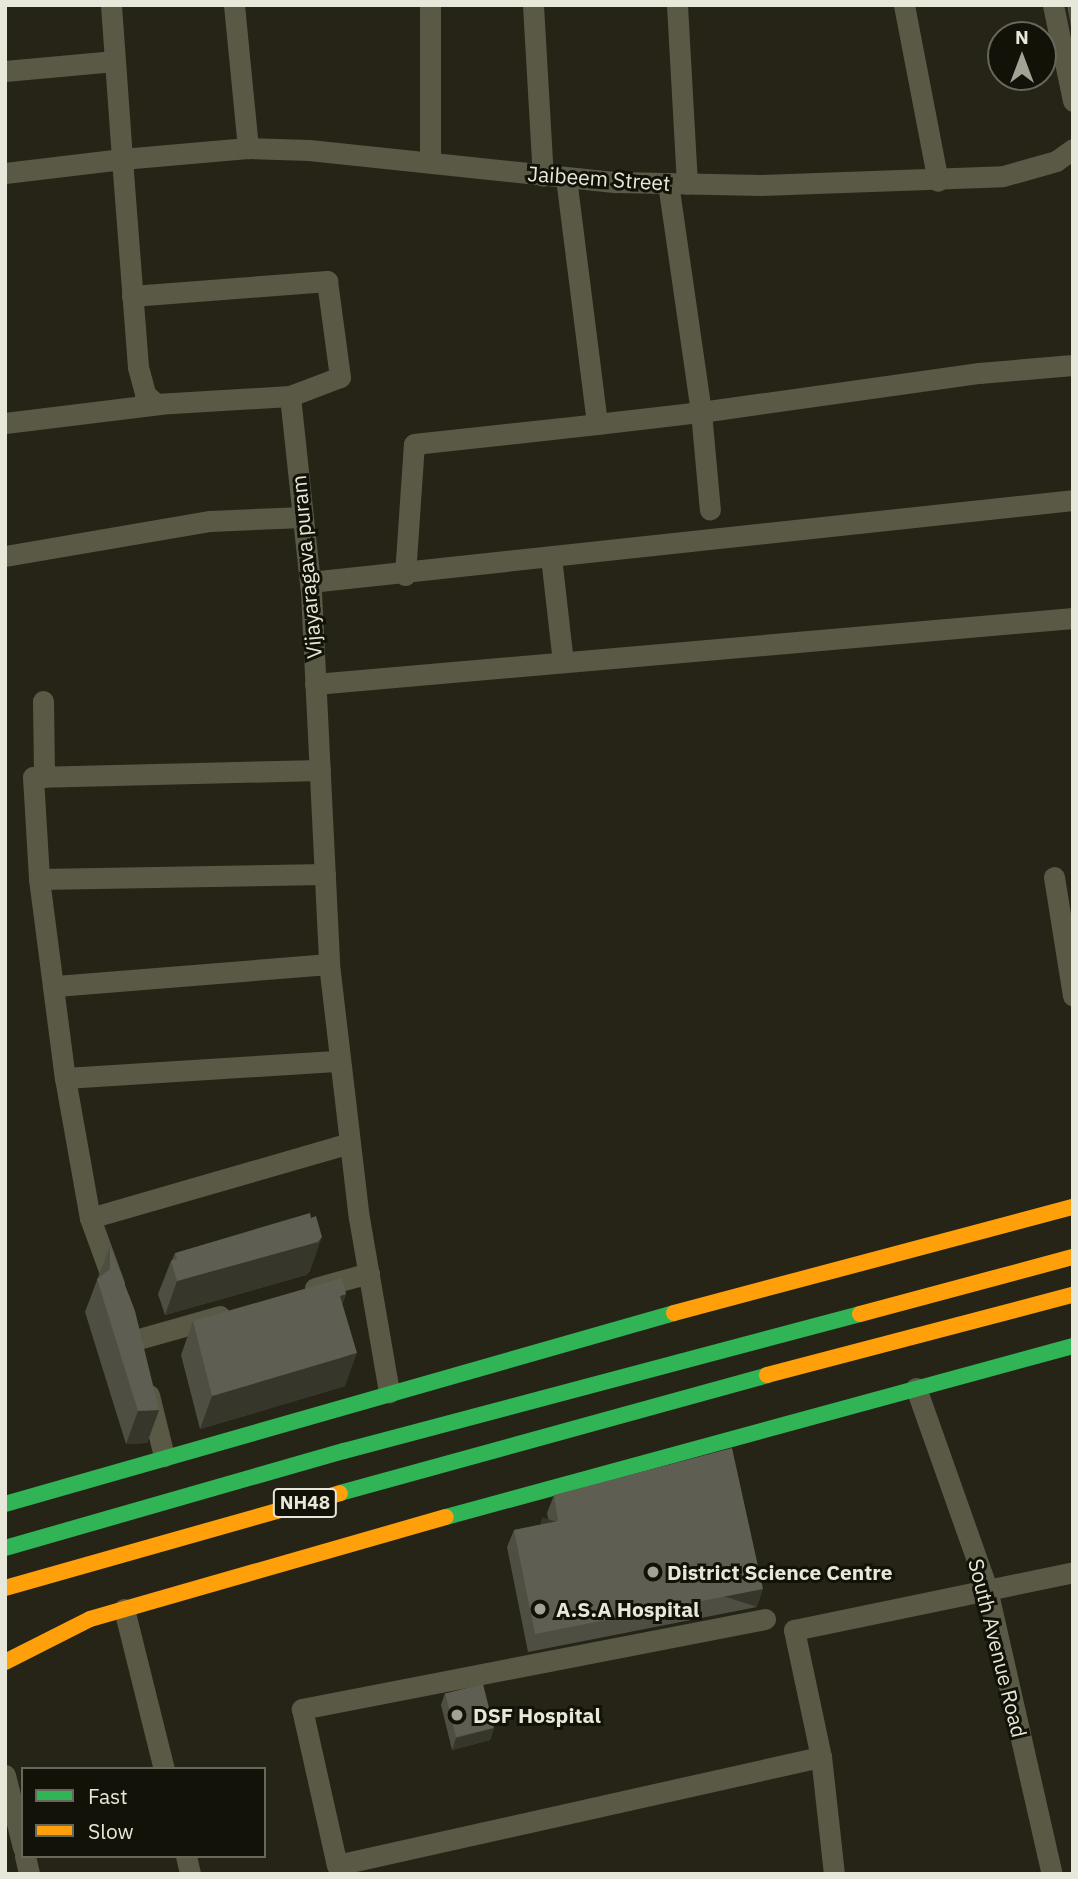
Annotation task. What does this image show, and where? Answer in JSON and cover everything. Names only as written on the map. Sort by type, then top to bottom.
[{"type":"main road","points":[[5,1504],[164,1455],[389,1392],[1073,1207]]},
{"type":"main road","name":"NH48","points":[[5,1548],[591,1384],[1073,1257]]},
{"type":"main road","name":"NH48","points":[[5,1588],[605,1419],[1073,1295]]},
{"type":"main road","points":[[5,1661],[45,1638],[124,1609],[632,1463],[1073,1346]]},
{"type":"street","points":[[111,5],[132,296],[145,394],[160,404]]},
{"type":"street","points":[[234,5],[248,148]]},
{"type":"street","points":[[430,5],[430,161]]},
{"type":"street","points":[[533,5],[543,176]]},
{"type":"street","points":[[677,5],[678,183],[710,510]]},
{"type":"street","points":[[904,5],[937,181]]},
{"type":"street","points":[[1053,5],[1073,101]]},
{"type":"street","points":[[5,71],[115,61]]},
{"type":"street","name":"Jaibeem Street","points":[[122,159],[248,148],[430,161],[566,178],[678,183],[937,181],[1003,176],[1056,161],[1073,149]]},
{"type":"street","points":[[5,173],[122,159]]},
{"type":"street","points":[[566,178],[597,424]]},
{"type":"street","points":[[5,417],[6,423],[160,404],[290,396],[340,377],[327,281],[132,296]]},
{"type":"street","points":[[405,575],[414,444],[701,412],[979,373],[1073,365]]},
{"type":"street","name":"Vijayaragava puram","points":[[290,396],[310,582],[329,964],[349,1143],[389,1392]]},
{"type":"street","points":[[310,582],[405,575],[551,556],[1073,500]]},
{"type":"street","points":[[5,555],[211,521],[303,517]]},
{"type":"street","points":[[551,556],[563,662]]},
{"type":"street","points":[[315,684],[1073,618]]},
{"type":"street","points":[[43,701],[44,777]]},
{"type":"street","points":[[164,1455],[135,1340],[90,1218],[65,1078],[39,878],[33,777],[320,770]]},
{"type":"street","points":[[39,878],[325,874]]},
{"type":"street","points":[[1054,877],[1073,995]]},
{"type":"street","points":[[53,986],[329,964]]},
{"type":"street","points":[[65,1078],[339,1061]]},
{"type":"street","points":[[90,1218],[349,1143]]},
{"type":"street","points":[[291,1295],[369,1273]]},
{"type":"street","points":[[135,1340],[239,1310]]},
{"type":"street","name":"South Avenue Road","points":[[916,1388],[986,1589],[1052,1874]]},
{"type":"street","points":[[834,1874],[821,1758],[794,1630],[1073,1572]]},
{"type":"street","points":[[124,1609],[164,1767]]},
{"type":"street","points":[[765,1619],[302,1709],[338,1869],[821,1758]]},
{"type":"street","points":[[5,1775],[21,1839]]},
{"type":"building","points":[[310,1213],[311,1218],[316,1216],[322,1237],[318,1242],[177,1281],[171,1261],[177,1259],[175,1253]]},
{"type":"building","points":[[110,1246],[135,1311],[159,1410],[138,1411],[97,1279],[110,1269]]},
{"type":"building","points":[[342,1278],[346,1294],[340,1296],[357,1353],[212,1396],[193,1321]]},
{"type":"building","name":"District Science Centre","points":[[732,1448],[763,1589],[535,1634],[514,1530],[558,1521],[554,1495]]},
{"type":"building","points":[[483,1684],[494,1728],[456,1737],[445,1693]]},
{"type":"traffic: fast","points":[[5,1504],[674,1313]]},
{"type":"traffic: fast","points":[[5,1548],[344,1451],[860,1314]]},
{"type":"traffic: fast","points":[[446,1517],[1073,1346]]},
{"type":"traffic: fast","points":[[340,1493],[767,1375]]},
{"type":"traffic: slow","points":[[674,1313],[1073,1207]]},
{"type":"traffic: slow","points":[[860,1314],[1073,1257]]},
{"type":"traffic: slow","points":[[767,1375],[1073,1295]]},
{"type":"traffic: slow","points":[[5,1588],[340,1493]]},
{"type":"traffic: slow","points":[[5,1662],[90,1619],[446,1517]]},
{"type":"place","name":"District Science Centre","points":[[653,1572]]},
{"type":"place","name":"A.S.A Hospital","points":[[540,1609]]},
{"type":"place","name":"DSF Hospital","points":[[457,1715]]}]
